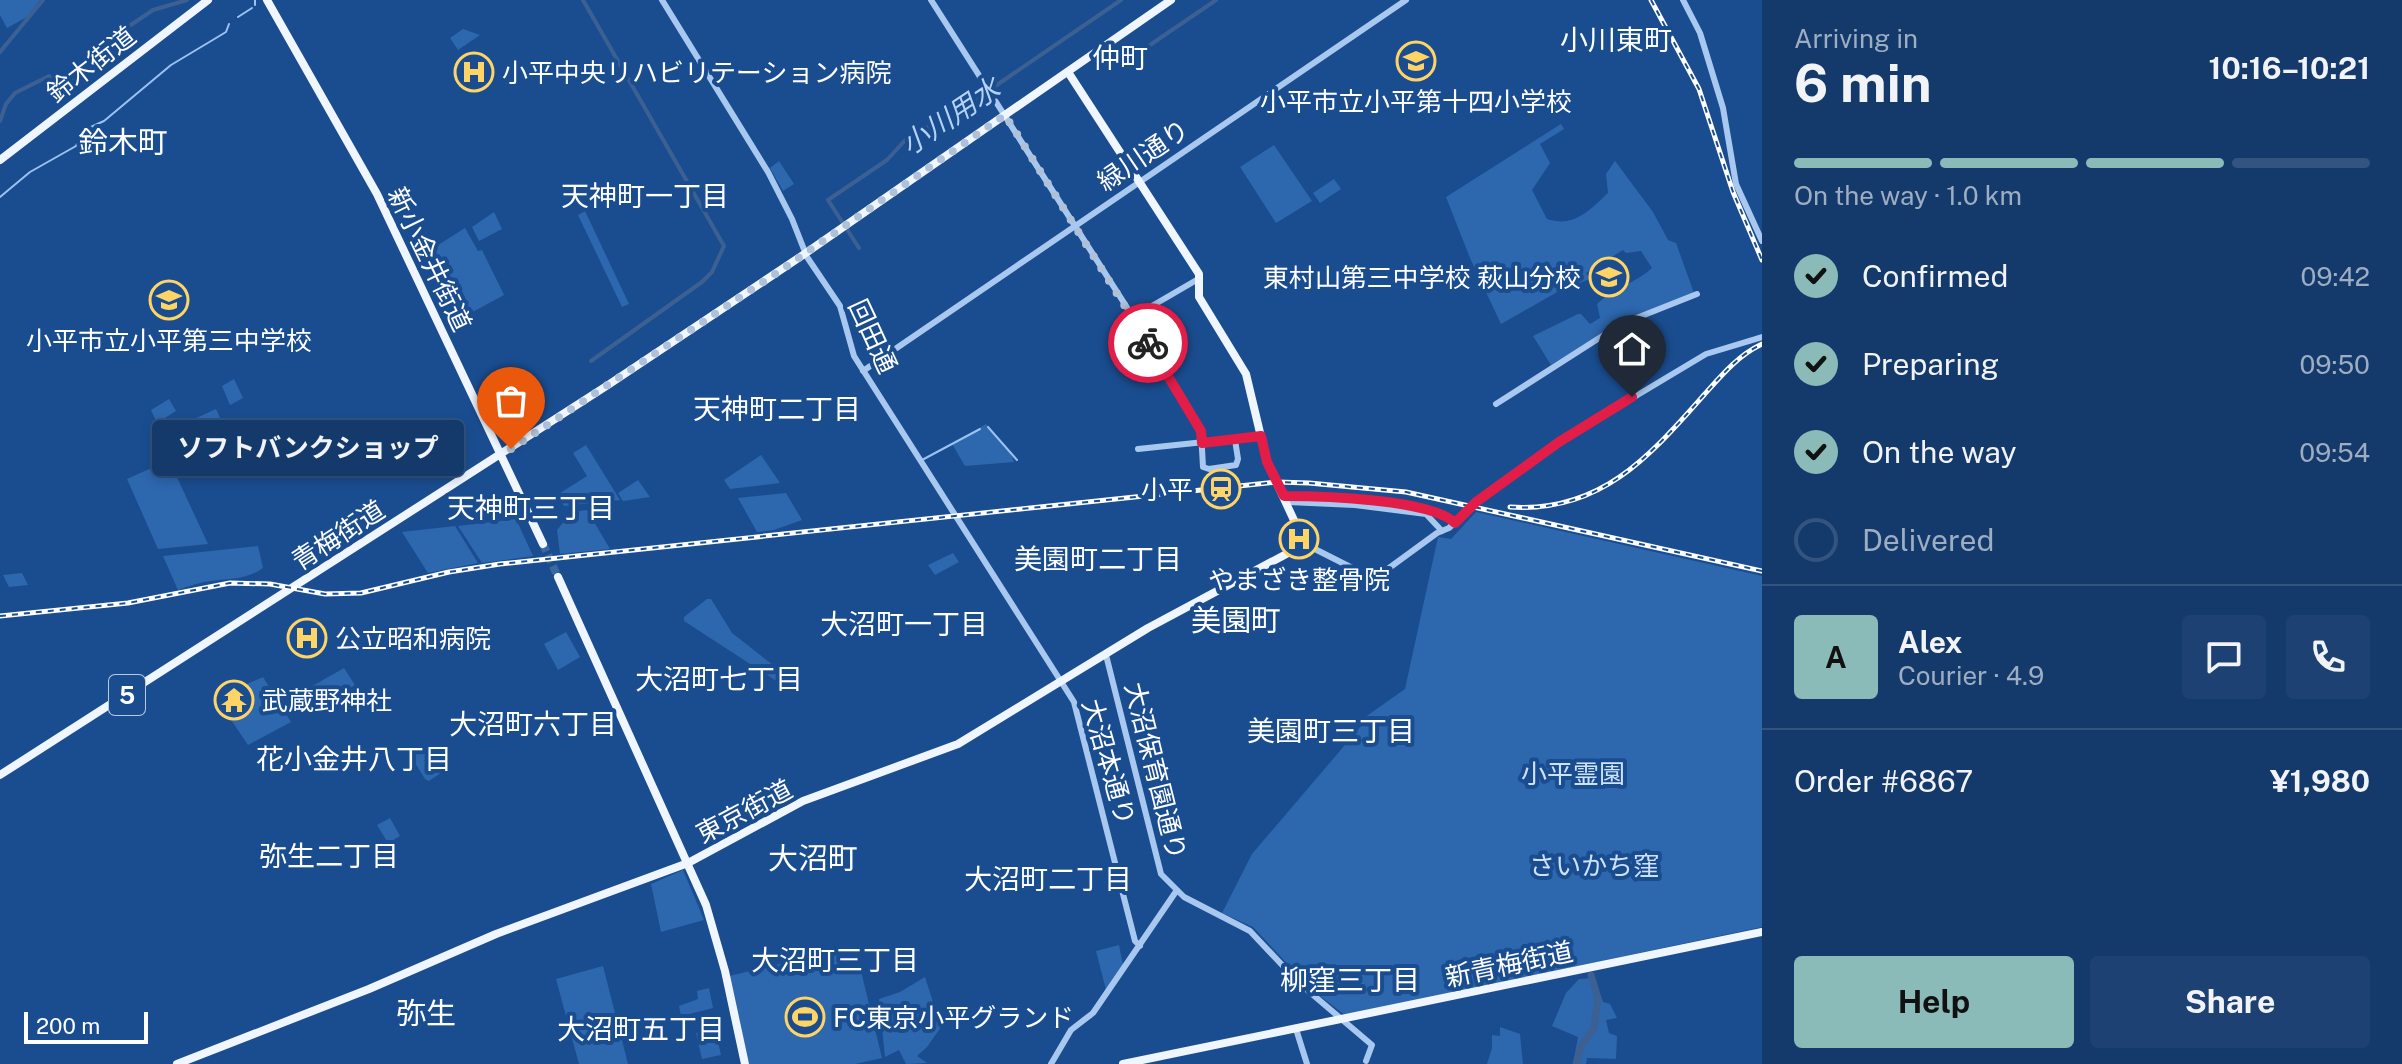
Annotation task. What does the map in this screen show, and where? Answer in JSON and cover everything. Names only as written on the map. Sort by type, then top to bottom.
[{"type":"main road","name":"鈴木街道","points":[[0,160],[208,0]]},
{"type":"main road","name":"新小金井街道","points":[[267,0],[377,194],[543,544]]},
{"type":"main road","name":"青梅街道","points":[[0,775],[501,455],[805,254],[1171,0]]},
{"type":"main road","points":[[1068,72],[1175,233],[1200,278],[1199,297],[1246,374],[1267,462],[1305,544]]},
{"type":"main road","name":"東京街道","points":[[177,1064],[369,989],[496,934],[688,863],[803,801],[965,741],[1180,610],[1305,544]]},
{"type":"main road","points":[[558,577],[688,863],[716,934],[745,1064]]},
{"type":"main road","name":"新青梅街道","points":[[1123,1064],[1762,932]]},
{"type":"street","name":"回田通","points":[[662,0],[768,172],[792,219],[805,254],[840,306],[854,356],[1062,682]]},
{"type":"street","points":[[931,0],[1133,317],[1201,431],[1202,464],[1205,469],[1236,465],[1235,440]]},
{"type":"street","name":"緑川通り","points":[[863,371],[1406,0]]},
{"type":"street","points":[[1683,0],[1700,33],[1723,108],[1736,184],[1762,241]]},
{"type":"street","points":[[1133,317],[1200,278]]},
{"type":"street","points":[[1496,404],[1604,335],[1697,294]]},
{"type":"street","points":[[1305,544],[1374,579],[1455,523],[1476,502],[1559,442],[1706,354],[1762,337]]},
{"type":"street","points":[[1138,449],[1261,436]]},
{"type":"street","points":[[1286,499],[1339,498],[1394,504],[1435,512],[1455,523]]},
{"type":"street","points":[[1286,499],[1426,514],[1442,531]]},
{"type":"street","name":"大沼保育園通り","points":[[1106,655],[1158,868],[1177,890]]},
{"type":"street","name":"大沼本通り","points":[[1062,682],[1078,713],[1135,941],[1140,946]]},
{"type":"street","points":[[1051,1064],[1071,1030],[1093,1013],[1177,890],[1186,898],[1250,931],[1299,983],[1372,1045],[1366,1061]]},
{"type":"street","points":[[1296,1029],[1307,1064]]},
{"type":"green space","points":[[0,0],[40,0],[27,17],[7,28],[0,15]]},
{"type":"green space","points":[[463,29],[480,35],[458,50],[450,38]]},
{"type":"green space","points":[[1561,124],[1564,129],[1540,144],[1550,163],[1532,190],[1547,219],[1573,219],[1595,206],[1608,193],[1606,174],[1615,161],[1653,212],[1668,240],[1676,243],[1694,293],[1630,318],[1551,365],[1533,336],[1578,314],[1590,324],[1600,318],[1597,304],[1652,268],[1641,251],[1626,253],[1623,250],[1586,273],[1590,279],[1559,291],[1501,324],[1446,197]]},
{"type":"green space","points":[[1274,145],[1312,201],[1276,223],[1240,167]]},
{"type":"green space","points":[[779,161],[794,184],[783,191],[770,168]]},
{"type":"green space","points":[[1334,179],[1341,189],[1320,203],[1313,193]]},
{"type":"green space","points":[[585,211],[629,304],[622,307],[578,215]]},
{"type":"green space","points":[[494,212],[502,229],[479,241],[472,227]]},
{"type":"green space","points":[[465,228],[478,251],[482,250],[504,295],[456,321],[424,254]]},
{"type":"green space","points":[[234,379],[243,398],[230,405],[222,386]]},
{"type":"green space","points":[[169,399],[176,411],[157,423],[151,410]]},
{"type":"green space","points":[[216,409],[228,435],[207,445],[194,419]]},
{"type":"green space","points":[[986,424],[1014,462],[965,466],[952,444]]},
{"type":"green space","points":[[586,445],[620,500],[564,506],[557,495],[587,476],[573,453]]},
{"type":"green space","points":[[761,455],[780,483],[730,489],[724,480]]},
{"type":"green space","points":[[169,460],[208,544],[158,549],[127,479]]},
{"type":"green space","points":[[638,480],[650,497],[623,501],[618,493]]},
{"type":"green space","points":[[786,493],[802,520],[774,530],[757,532],[738,498]]},
{"type":"green space","points":[[587,510],[610,549],[560,554],[557,530],[572,512]]},
{"type":"green space","name":"小平霊園","points":[[1476,512],[1762,576],[1762,927],[1345,1015],[1312,990],[1253,927],[1222,913],[1252,854],[1362,725],[1361,720],[1405,689],[1438,537],[1451,539]]},
{"type":"green space","points":[[516,519],[533,556],[482,563],[458,526]]},
{"type":"green space","points":[[455,526],[478,563],[428,573],[402,532]]},
{"type":"green space","points":[[258,546],[263,568],[257,572],[178,590],[163,556]]},
{"type":"green space","points":[[953,553],[959,562],[935,575],[928,565]]},
{"type":"green space","points":[[22,573],[28,585],[9,587],[3,575]]},
{"type":"green space","points":[[711,599],[732,633],[783,673],[778,682],[684,621],[684,617]]},
{"type":"green space","points":[[566,632],[580,657],[558,670],[544,644]]},
{"type":"green space","points":[[344,668],[355,685],[306,714],[295,696]]},
{"type":"green space","points":[[263,677],[291,722],[248,745],[225,711],[240,700],[248,711],[236,689]]},
{"type":"green space","points":[[426,746],[432,755],[425,758],[428,764],[436,762],[442,772],[429,781],[410,755]]},
{"type":"green space","points":[[390,818],[400,836],[388,843],[377,825]]},
{"type":"green space","points":[[683,870],[704,920],[661,932],[651,884]]},
{"type":"green space","points":[[1119,945],[1123,965],[1106,990],[1096,951]]},
{"type":"green space","name":"FC東京小平グランド","points":[[855,946],[882,1058],[855,1064],[749,1064],[729,976]]},
{"type":"green space","points":[[603,966],[628,1064],[579,1064],[556,979]]},
{"type":"green space","points":[[925,977],[941,1027],[917,1056],[927,1063],[906,1064],[899,1050],[885,1057],[879,999],[900,992]]},
{"type":"green space","points":[[1594,978],[1603,1002],[1610,1004],[1617,1018],[1606,1020],[1609,1033],[1617,1036],[1616,1059],[1587,1058],[1586,1064],[1573,1064],[1578,1037],[1552,1026],[1566,993],[1579,979]]},
{"type":"green space","points":[[709,988],[713,1008],[681,1016],[679,1006],[698,999],[697,991]]},
{"type":"green space","points":[[1500,1027],[1520,1034],[1523,1064],[1487,1064],[1492,1035],[1500,1036]]},
{"type":"green space","points":[[715,1029],[721,1055],[702,1059],[696,1033]]},
{"type":"waterway","points":[[0,52],[43,0]]},
{"type":"waterway","points":[[0,121],[6,104],[15,93],[49,76],[59,89],[109,53],[116,35],[153,10],[187,0]]},
{"type":"waterway","points":[[255,0],[255,5]]},
{"type":"waterway","points":[[583,0],[724,246],[712,272],[702,282],[591,361]]},
{"type":"waterway","name":"小川用水","points":[[859,248],[828,200],[887,160],[909,136],[953,115],[1121,0]]},
{"type":"waterway","points":[[1128,60],[1216,0]]},
{"type":"waterway","points":[[238,17],[252,8]]},
{"type":"waterway","points":[[0,197],[30,172],[76,146],[82,131],[104,121],[171,65],[226,32],[229,24]]},
{"type":"waterway","points":[[988,427],[1017,460]]},
{"type":"waterway","points":[[922,460],[980,429]]},
{"type":"waterway","points":[[1576,1064],[1581,1046],[1594,1028],[1598,998],[1591,975]]},
{"type":"tunnel","points":[[543,544],[558,577]]},
{"type":"railway","points":[[1651,0],[1699,89],[1733,192],[1762,260]]},
{"type":"railway","points":[[1510,507],[1571,501],[1620,477],[1663,440],[1730,367],[1762,344]]},
{"type":"railway","points":[[0,616],[128,603],[230,583],[270,584],[325,594],[361,593],[449,572],[500,564],[1277,482],[1406,492],[1762,571]]},
{"type":"way so far","points":[[511,449],[784,268],[1005,115],[1148,343]]},
{"type":"place","name":"小平市立小平第十四小学校","points":[[1416,61]]},
{"type":"place","name":"小平中央リハビリテーション病院","points":[[474,72]]},
{"type":"place","name":"東村山第三中学校 萩山分校","points":[[1609,277]]},
{"type":"place","name":"小平市立小平第三中学校","points":[[169,300]]},
{"type":"place","name":"ソフトバンクショップ","points":[[511,449]]},
{"type":"place","name":"小平","points":[[1221,489]]},
{"type":"place","name":"やまざき整骨院","points":[[1299,539]]},
{"type":"place","name":"公立昭和病院","points":[[307,638]]},
{"type":"place","name":"武蔵野神社","points":[[234,700]]},
{"type":"place","name":"FC東京小平グランド","points":[[805,1017]]},
{"type":"district","name":"小川東町","points":[[1616,39]]},
{"type":"district","name":"仲町","points":[[1120,57]]},
{"type":"district","name":"鈴木町","points":[[123,142]]},
{"type":"district","name":"天神町一丁目","points":[[645,195]]},
{"type":"district","name":"天神町二丁目","points":[[777,408]]},
{"type":"district","name":"天神町三丁目","points":[[531,507]]},
{"type":"district","name":"美園町二丁目","points":[[1098,558]]},
{"type":"district","name":"美園町","points":[[1236,620]]},
{"type":"district","name":"大沼町一丁目","points":[[904,623]]},
{"type":"district","name":"大沼町七丁目","points":[[719,678]]},
{"type":"district","name":"大沼町六丁目","points":[[533,723]]},
{"type":"district","name":"美園町三丁目","points":[[1331,730]]},
{"type":"district","name":"花小金井八丁目","points":[[354,758]]},
{"type":"district","name":"弥生二丁目","points":[[329,855]]},
{"type":"district","name":"大沼町","points":[[813,858]]},
{"type":"district","name":"大沼町二丁目","points":[[1048,878]]},
{"type":"district","name":"大沼町三丁目","points":[[835,959]]},
{"type":"district","name":"柳窪三丁目","points":[[1350,979]]},
{"type":"district","name":"弥生","points":[[426,1013]]},
{"type":"district","name":"大沼町五丁目","points":[[641,1028]]},
{"type":"route","points":[[1148,343],[1201,431],[1202,443],[1261,436],[1267,462],[1284,496],[1382,502],[1435,512],[1443,518],[1451,518],[1455,523],[1476,502],[1559,442],[1632,397]]},
{"type":"park label","name":"さいかち窪","points":[[1594,865]]}]
